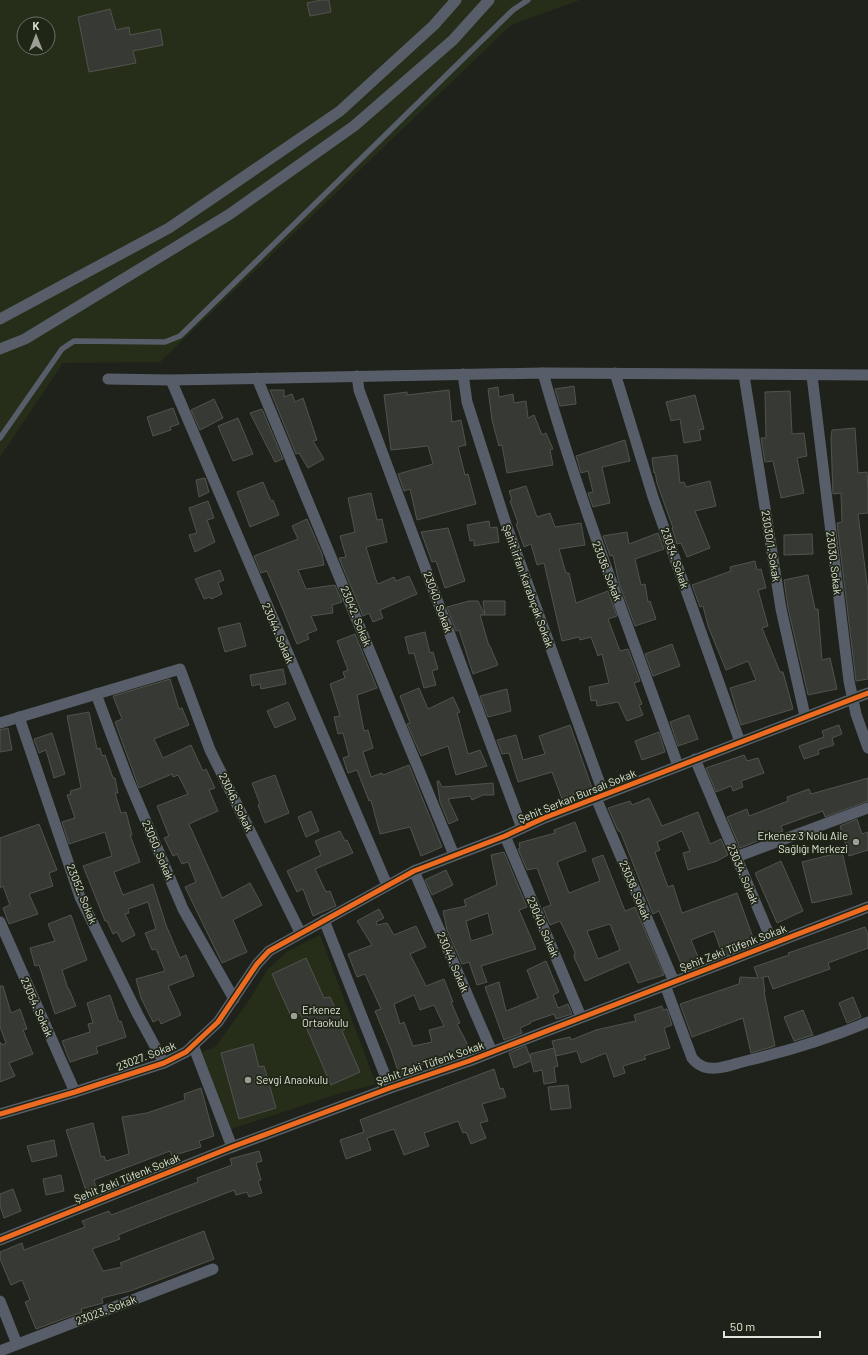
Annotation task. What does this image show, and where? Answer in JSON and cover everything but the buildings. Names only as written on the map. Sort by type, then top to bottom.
[{"type":"street","points":[[0,319],[169,228],[340,111],[434,25],[456,0]]},
{"type":"street","points":[[0,349],[25,339],[230,214],[354,126],[453,40],[489,0]]},
{"type":"street","points":[[108,379],[171,380],[543,373],[812,376],[868,375]]},
{"type":"street","name":"23036. Sokak","points":[[543,373],[589,522],[646,673],[678,766]]},
{"type":"street","name":"23034. Sokak","points":[[615,373],[653,497],[740,742]]},
{"type":"street","name":"Şehit İrfan Karabıçak Sokak","points":[[463,374],[467,402],[506,524],[600,796]]},
{"type":"street","name":"23030/1. Sokak","points":[[744,375],[781,609],[806,716]]},
{"type":"street","name":"23040. Sokak","points":[[357,376],[362,398],[522,828]]},
{"type":"street","name":"23030. Sokak","points":[[812,376],[852,699],[868,748]]},
{"type":"street","name":"23042. Sokak","points":[[257,378],[454,855]]},
{"type":"street","name":"23044. Sokak","points":[[171,380],[387,885]]},
{"type":"street","name":"23046. Sokak","points":[[96,694],[180,669],[210,750],[300,932]]},
{"type":"street","name":"Şehit Serkan Bursalı Sokak","points":[[300,932],[387,885],[454,855],[505,836],[544,818],[600,796],[868,693]]},
{"type":"street","points":[[0,723],[96,694]]},
{"type":"street","name":"23050. Sokak","points":[[96,694],[128,780],[184,909],[234,999]]},
{"type":"street","name":"23052. Sokak","points":[[19,717],[80,897],[138,1015],[164,1063]]},
{"type":"street","name":"23034. Sokak","points":[[695,759],[773,944]]},
{"type":"street","name":"23038. Sokak","points":[[600,796],[669,984],[692,1058],[697,1063],[705,1067],[718,1068],[791,1050],[834,1036],[868,1022]]},
{"type":"street","points":[[736,857],[868,808]]},
{"type":"street","name":"23040. Sokak","points":[[505,836],[581,1017]]},
{"type":"street","name":"23044. Sokak","points":[[414,872],[492,1052]]},
{"type":"street","name":"Şehit Zeki Tüfenk Sokak","points":[[0,1240],[232,1147],[492,1052],[868,907]]},
{"type":"street","points":[[324,920],[390,1088]]},
{"type":"street","name":"23054. Sokak","points":[[0,922],[75,1092]]},
{"type":"street","name":"23027. Sokak","points":[[0,1114],[75,1092],[164,1063],[186,1052],[218,1022],[257,964],[269,951],[300,932]]},
{"type":"street","points":[[194,1045],[232,1147]]},
{"type":"street","name":"23023. Sokak","points":[[0,1351],[213,1269]]},
{"type":"street","points":[[0,1301],[17,1344]]},
{"type":"lane","points":[[0,438],[62,349],[74,341],[166,342],[180,336],[513,10],[528,0]]},
{"type":"shaded area","points":[[0,0],[580,0],[511,25],[160,362],[63,363],[0,457]]},
{"type":"shaded area","name":"Erkenez Ortaokulu","points":[[320,935],[376,1084],[341,1093],[231,1129],[202,1052],[215,1047],[246,1005],[268,969],[288,951]]},
{"type":"cycle path","points":[[0,1114],[75,1092],[164,1063],[186,1052],[218,1022],[257,964],[269,951],[414,871],[505,836],[544,818],[868,693]]},
{"type":"cycle path","points":[[0,1240],[232,1147],[390,1088],[469,1061],[868,907]]},
{"type":"place","name":"Erkenez 3 Nolu Aile Sağlığı Merkezi","points":[[856,842]]},
{"type":"place","name":"Erkenez Ortaokulu","points":[[294,1016]]},
{"type":"place","name":"Sevgi Anaokulu","points":[[248,1080]]}]
